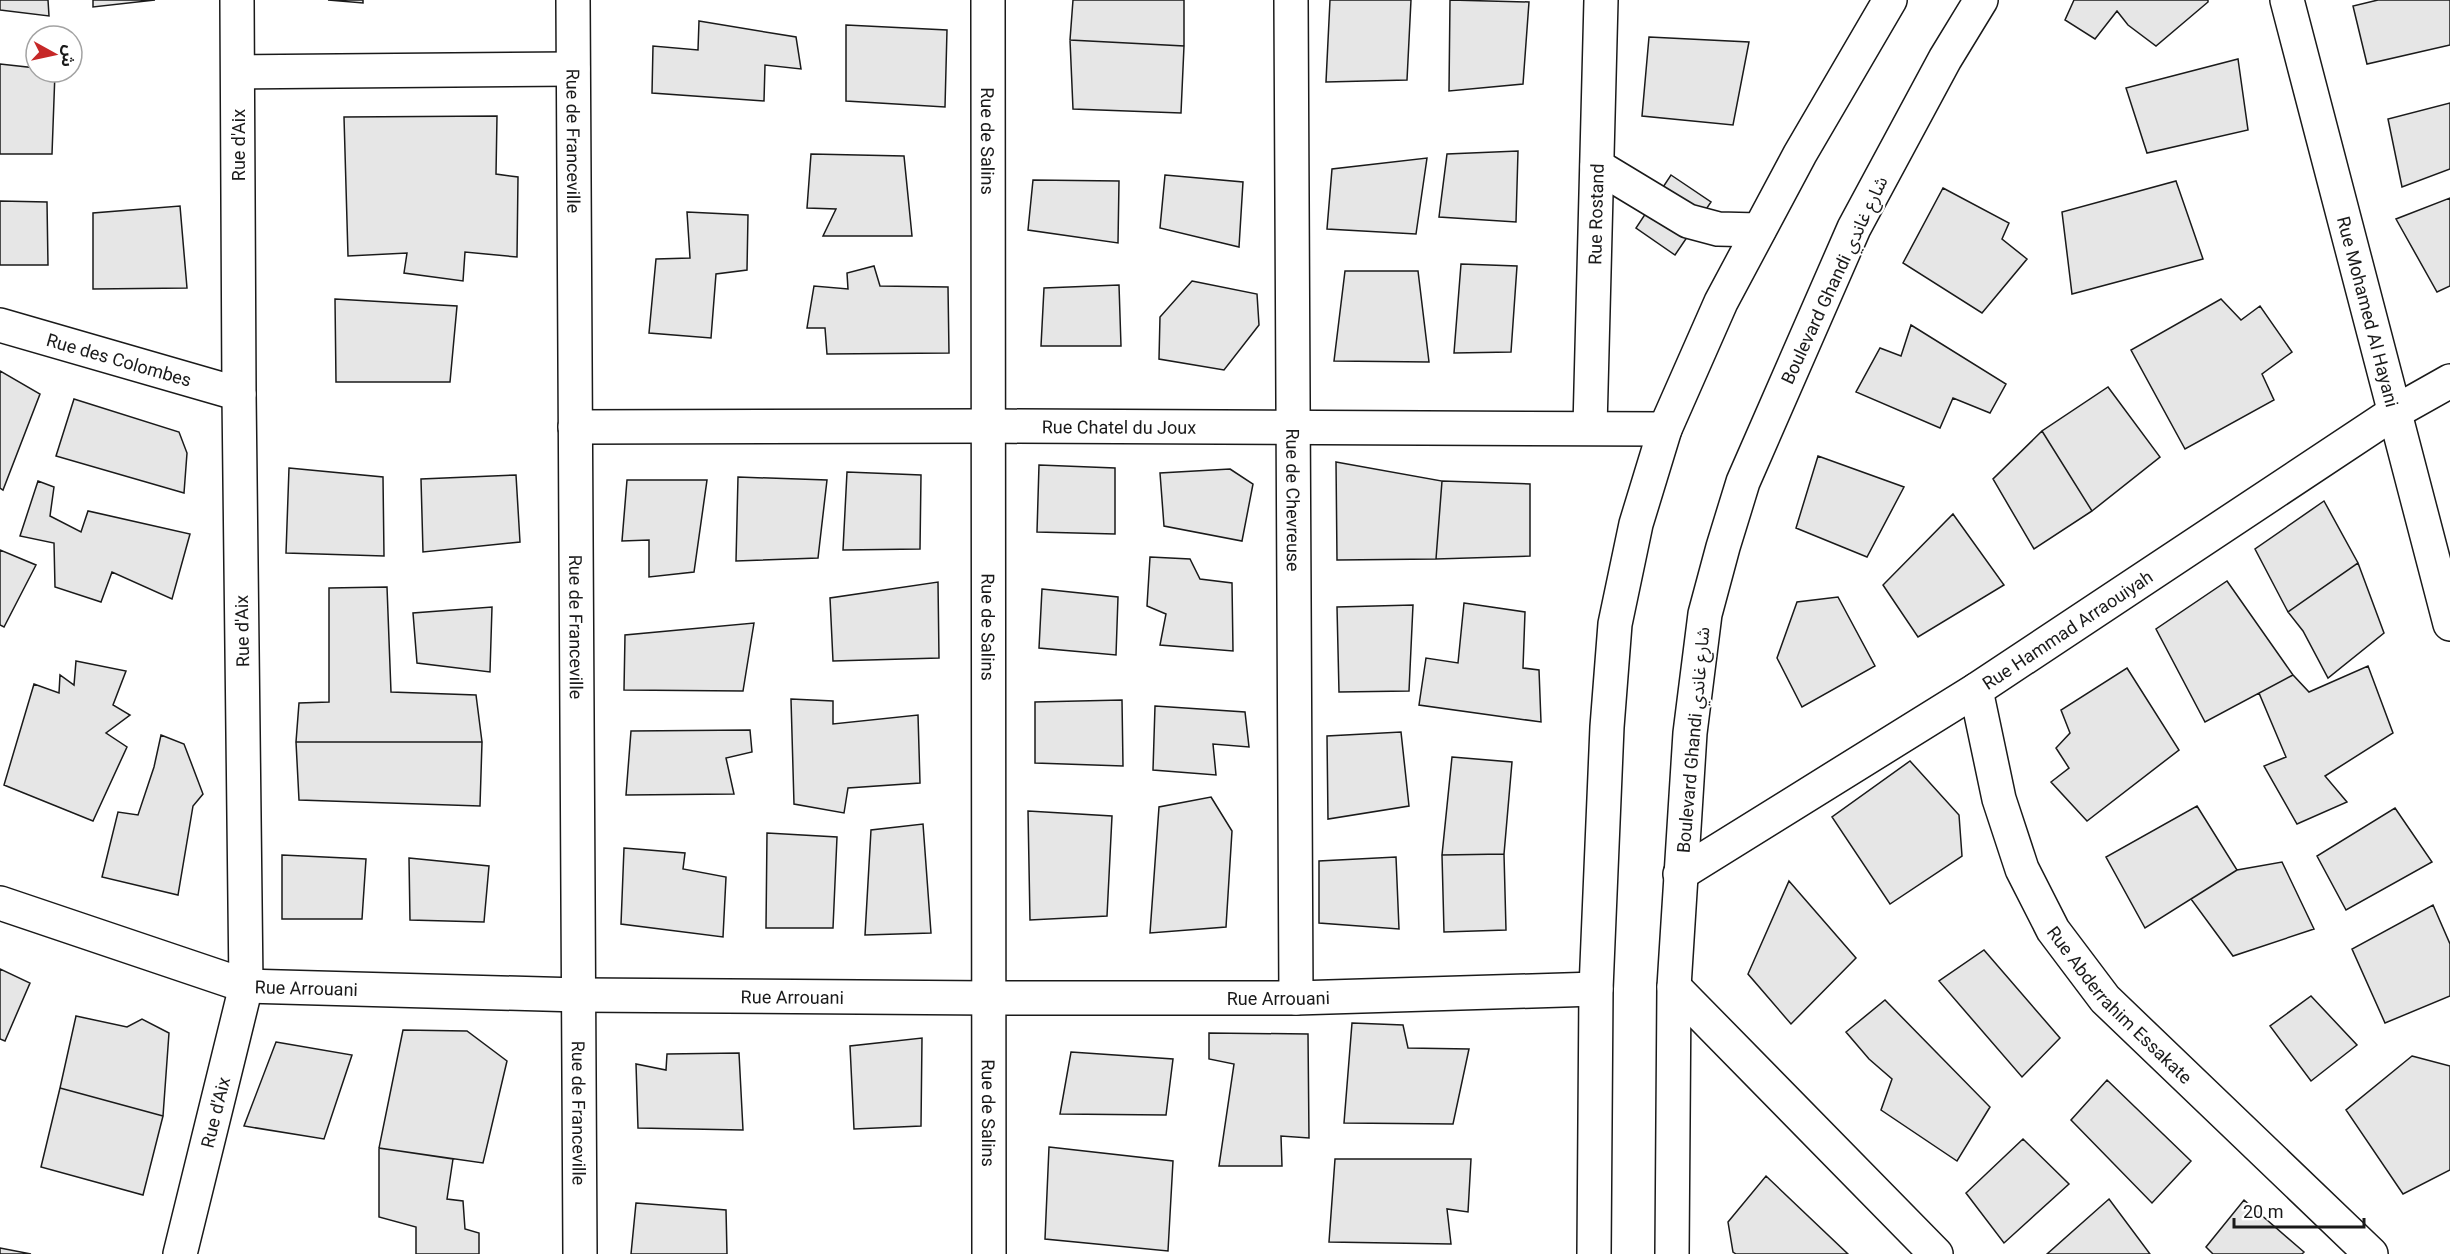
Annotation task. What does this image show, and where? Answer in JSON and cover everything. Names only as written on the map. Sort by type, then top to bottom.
[{"type":"street","name":"Rue d'Aix","points":[[180,1254],[246,986],[237,0]]},
{"type":"street","name":"Rue de Franceville","points":[[573,0],[580,1254]]},
{"type":"street","name":"Rue de Salins","points":[[988,0],[989,1254]]},
{"type":"street","name":"Rue de Chevreuse","points":[[1291,0],[1296,998]]},
{"type":"street","name":"Rue Rostand","points":[[1590,427],[1601,0]]},
{"type":"street","points":[[1594,1254],[1596,989],[1607,727],[1616,624],[1636,524],[1665,429],[1721,302],[1806,143],[1890,0]]},
{"type":"street","name":"Boulevard Ghandi شارع غاندي","points":[[1672,1254],[1674,987],[1690,733],[1705,614],[1743,482],[1854,228],[1945,59],[1981,0]]},
{"type":"street","name":"Rue Mohamed Al Hayani","points":[[2287,0],[2450,624]]},
{"type":"street","points":[[238,72],[573,69]]},
{"type":"street","points":[[1597,166],[1688,221],[1718,229],[1759,230]]},
{"type":"street","name":"Rue des Colombes","points":[[0,325],[239,394]]},
{"type":"street","name":"Rue Hammad Arraouiyah","points":[[1680,874],[1976,690],[2395,412],[2450,381]]},
{"type":"street","name":"Rue Chatel du Joux","points":[[575,427],[1590,427],[1665,429]]},
{"type":"street","name":"Rue Abderrahim Essakate","points":[[1976,690],[1999,799],[2022,868],[2053,930],[2105,999],[2371,1254]]},
{"type":"street","name":"Rue Arrouani","points":[[0,903],[246,986],[579,995],[990,998],[1296,998],[1596,989]]},
{"type":"street","points":[[1674,987],[1936,1254]]},
{"type":"building","points":[[0,0],[48,0],[49,16],[0,10]]},
{"type":"building","points":[[93,0],[155,0],[93,7]]},
{"type":"building","points":[[328,0],[363,0],[363,3]]},
{"type":"building","points":[[1073,0],[1184,0],[1184,46],[1070,40]]},
{"type":"building","points":[[1330,0],[1411,0],[1407,80],[1326,82]]},
{"type":"building","points":[[1450,0],[1529,2],[1523,84],[1449,91]]},
{"type":"building","points":[[2074,0],[2208,0],[2208,2],[2156,46],[2128,25],[2117,11],[2095,39],[2065,20]]},
{"type":"building","points":[[2378,0],[2450,0],[2450,45],[2367,64],[2353,6]]},
{"type":"building","points":[[699,21],[796,37],[801,69],[765,65],[764,101],[652,93],[653,46],[698,50]]},
{"type":"building","points":[[846,25],[947,30],[945,107],[846,101]]},
{"type":"building","points":[[1649,37],[1749,42],[1733,125],[1642,116]]},
{"type":"building","points":[[1070,40],[1184,46],[1181,113],[1073,109]]},
{"type":"building","points":[[2238,59],[2248,130],[2147,153],[2126,88]]},
{"type":"building","points":[[0,64],[24,67],[24,84],[55,84],[52,154],[0,154]]},
{"type":"building","points":[[2450,103],[2450,169],[2402,187],[2388,119]]},
{"type":"building","points":[[497,116],[496,174],[518,177],[517,257],[465,252],[463,281],[404,273],[407,253],[348,256],[344,117]]},
{"type":"building","points":[[1518,151],[1516,222],[1439,217],[1447,154]]},
{"type":"building","points":[[811,154],[904,156],[912,236],[823,236],[836,209],[807,208]]},
{"type":"building","points":[[1427,158],[1416,234],[1327,229],[1332,169]]},
{"type":"building","points":[[1165,175],[1243,182],[1239,247],[1160,228]]},
{"type":"building","points":[[1671,175],[1711,202],[1675,255],[1636,228]]},
{"type":"building","points":[[1033,180],[1119,181],[1118,243],[1028,230]]},
{"type":"building","points":[[2176,181],[2203,259],[2072,294],[2062,212]]},
{"type":"building","points":[[1943,188],[2009,223],[2002,239],[2027,259],[1982,313],[1903,263]]},
{"type":"building","points":[[2450,198],[2450,286],[2437,292],[2396,219]]},
{"type":"building","points":[[0,201],[47,202],[48,265],[0,265]]},
{"type":"building","points":[[180,206],[187,288],[93,289],[93,213]]},
{"type":"building","points":[[687,212],[748,215],[747,270],[716,274],[711,338],[649,333],[656,259],[690,258]]},
{"type":"building","points":[[1461,264],[1517,266],[1511,352],[1454,353]]},
{"type":"building","points":[[874,266],[880,286],[948,287],[949,353],[827,354],[825,328],[807,328],[814,286],[848,289],[847,273]]},
{"type":"building","points":[[1345,271],[1418,271],[1429,362],[1334,361]]},
{"type":"building","points":[[1192,281],[1257,294],[1259,325],[1224,370],[1159,359],[1160,317]]},
{"type":"building","points":[[1119,285],[1121,346],[1041,346],[1044,288]]},
{"type":"building","points":[[335,299],[457,306],[450,382],[336,382]]},
{"type":"building","points":[[2221,299],[2241,320],[2260,306],[2292,352],[2262,374],[2274,400],[2185,449],[2131,350]]},
{"type":"building","points":[[1911,325],[2006,384],[1990,413],[1953,398],[1940,428],[1856,392],[1880,348],[1901,356]]},
{"type":"building","points":[[0,371],[40,394],[3,490],[0,488]]},
{"type":"building","points":[[2108,387],[2160,457],[2092,511],[2042,431]]},
{"type":"building","points":[[74,399],[179,432],[187,453],[184,493],[56,456]]},
{"type":"building","points":[[2042,431],[2092,511],[2034,549],[1993,479]]},
{"type":"building","points":[[1818,456],[1904,487],[1867,557],[1796,528]]},
{"type":"building","points":[[1336,462],[1442,481],[1436,559],[1337,560]]},
{"type":"building","points":[[1039,465],[1115,468],[1115,534],[1037,532]]},
{"type":"building","points":[[289,468],[383,477],[384,556],[286,553]]},
{"type":"building","points":[[1230,469],[1253,484],[1242,541],[1164,526],[1160,473]]},
{"type":"building","points":[[847,472],[921,475],[920,549],[843,550]]},
{"type":"building","points":[[516,475],[520,542],[423,552],[421,479]]},
{"type":"building","points":[[738,477],[827,480],[818,558],[736,561]]},
{"type":"building","points":[[627,480],[707,480],[694,572],[649,577],[649,540],[622,541]]},
{"type":"building","points":[[38,481],[54,487],[50,516],[81,532],[88,511],[190,534],[172,599],[112,572],[101,602],[55,587],[54,543],[20,536]]},
{"type":"building","points":[[1442,481],[1530,484],[1530,556],[1436,559]]},
{"type":"building","points":[[2324,501],[2358,563],[2288,612],[2255,549]]},
{"type":"building","points":[[1953,514],[2004,585],[1918,637],[1883,585]]},
{"type":"building","points":[[0,550],[36,565],[4,627],[0,625]]},
{"type":"building","points":[[1150,557],[1190,559],[1200,579],[1232,583],[1233,651],[1160,645],[1166,614],[1147,606]]},
{"type":"building","points":[[2358,563],[2384,633],[2328,678],[2303,631],[2288,612]]},
{"type":"building","points":[[2227,581],[2293,675],[2205,722],[2156,629]]},
{"type":"building","points":[[938,582],[939,658],[833,661],[830,598]]},
{"type":"building","points":[[387,587],[391,692],[476,695],[482,742],[296,742],[299,703],[329,702],[329,588]]},
{"type":"building","points":[[1042,589],[1118,597],[1116,655],[1039,648]]},
{"type":"building","points":[[1838,597],[1875,666],[1802,707],[1777,658],[1797,602]]},
{"type":"building","points":[[1464,603],[1525,612],[1523,668],[1539,670],[1541,722],[1419,705],[1426,658],[1458,663]]},
{"type":"building","points":[[1413,605],[1409,691],[1339,692],[1337,607]]},
{"type":"building","points":[[492,607],[490,672],[417,663],[413,613]]},
{"type":"building","points":[[754,623],[743,691],[624,690],[625,635]]},
{"type":"building","points":[[76,661],[126,671],[113,705],[130,715],[106,733],[127,747],[93,821],[4,785],[34,684],[59,693],[60,675],[74,685]]},
{"type":"building","points":[[2368,666],[2393,733],[2325,776],[2347,802],[2297,824],[2264,766],[2286,757],[2259,693],[2293,675],[2309,692]]},
{"type":"building","points":[[2127,668],[2179,750],[2087,821],[2051,782],[2069,768],[2056,748],[2070,733],[2061,710]]},
{"type":"building","points":[[791,699],[833,701],[833,724],[918,715],[920,783],[848,788],[844,813],[794,804]]},
{"type":"building","points":[[1122,700],[1123,766],[1035,763],[1035,702]]},
{"type":"building","points":[[1155,706],[1245,712],[1249,747],[1213,744],[1216,775],[1153,770]]},
{"type":"building","points":[[750,730],[752,752],[726,758],[734,794],[626,795],[631,731]]},
{"type":"building","points":[[1401,732],[1409,806],[1328,819],[1327,736]]},
{"type":"building","points":[[161,735],[184,744],[203,794],[193,806],[178,895],[102,877],[118,812],[138,815],[154,767]]},
{"type":"building","points":[[296,742],[482,742],[480,806],[299,800]]},
{"type":"building","points":[[1452,757],[1512,762],[1504,854],[1442,855]]},
{"type":"building","points":[[1910,761],[1959,815],[1962,856],[1890,904],[1832,817]]},
{"type":"building","points":[[1211,797],[1232,831],[1226,927],[1150,933],[1159,807]]},
{"type":"building","points":[[2197,806],[2237,870],[2145,928],[2106,857]]},
{"type":"building","points":[[2395,808],[2432,862],[2346,910],[2317,856]]},
{"type":"building","points":[[1028,811],[1112,816],[1107,916],[1030,920]]},
{"type":"building","points":[[923,824],[931,933],[865,935],[871,830]]},
{"type":"building","points":[[767,833],[837,837],[833,928],[766,928]]},
{"type":"building","points":[[624,848],[685,853],[683,869],[726,877],[723,937],[621,924]]},
{"type":"building","points":[[1504,854],[1506,930],[1444,932],[1442,855]]},
{"type":"building","points":[[282,855],[366,859],[362,919],[282,919]]},
{"type":"building","points":[[1396,857],[1399,929],[1319,923],[1319,861]]},
{"type":"building","points":[[409,858],[489,866],[484,922],[410,920]]},
{"type":"building","points":[[2282,862],[2314,929],[2233,956],[2191,899],[2237,870]]},
{"type":"building","points":[[1789,881],[1856,958],[1791,1024],[1748,974]]},
{"type":"building","points":[[2433,905],[2450,944],[2450,996],[2385,1023],[2352,949]]},
{"type":"building","points":[[1984,950],[2060,1038],[2022,1077],[1939,981]]},
{"type":"building","points":[[0,969],[30,983],[5,1041],[0,1039]]},
{"type":"building","points":[[2311,996],[2357,1045],[2311,1081],[2270,1026]]},
{"type":"building","points":[[1885,1000],[1990,1107],[1957,1161],[1881,1110],[1892,1079],[1869,1059],[1846,1032]]},
{"type":"building","points":[[76,1016],[127,1027],[142,1019],[169,1033],[163,1116],[60,1088]]},
{"type":"building","points":[[1352,1023],[1403,1025],[1408,1048],[1469,1049],[1453,1124],[1344,1123]]},
{"type":"building","points":[[403,1030],[467,1031],[507,1061],[483,1163],[379,1148]]},
{"type":"building","points":[[1209,1033],[1308,1034],[1309,1138],[1281,1136],[1282,1166],[1219,1166],[1234,1064],[1209,1059]]},
{"type":"building","points":[[922,1038],[921,1126],[854,1129],[850,1046]]},
{"type":"building","points":[[276,1042],[352,1055],[324,1139],[244,1126]]},
{"type":"building","points":[[1071,1052],[1173,1059],[1166,1115],[1060,1114]]},
{"type":"building","points":[[739,1053],[743,1130],[638,1128],[636,1064],[666,1070],[667,1054]]},
{"type":"building","points":[[2412,1056],[2450,1066],[2450,1170],[2403,1194],[2346,1110]]},
{"type":"building","points":[[2107,1080],[2191,1161],[2152,1203],[2071,1120]]},
{"type":"building","points":[[60,1088],[163,1116],[143,1195],[41,1167]]},
{"type":"building","points":[[2023,1139],[2069,1184],[2004,1243],[1966,1193]]},
{"type":"building","points":[[1049,1147],[1173,1161],[1168,1251],[1045,1239]]},
{"type":"building","points":[[379,1148],[453,1159],[447,1199],[463,1201],[465,1229],[479,1233],[479,1254],[416,1254],[416,1227],[379,1217]]},
{"type":"building","points":[[1335,1159],[1471,1159],[1468,1212],[1447,1209],[1451,1244],[1329,1242]]},
{"type":"building","points":[[1766,1176],[1848,1254],[1736,1254],[1733,1252],[1728,1222]]},
{"type":"building","points":[[2109,1199],[2150,1254],[2047,1254]]},
{"type":"building","points":[[2244,1200],[2304,1252],[2302,1254],[2213,1254],[2206,1247]]},
{"type":"building","points":[[636,1203],[726,1210],[727,1254],[631,1254]]},
{"type":"building","points":[[0,1248],[31,1254],[0,1254]]}]
